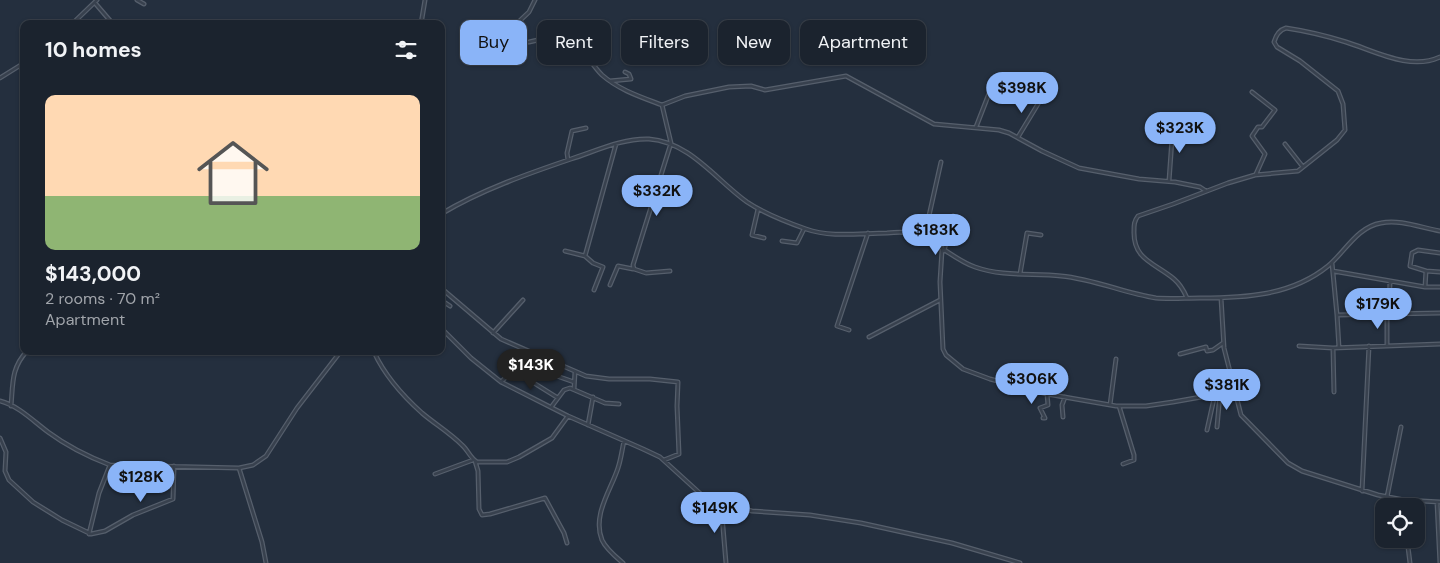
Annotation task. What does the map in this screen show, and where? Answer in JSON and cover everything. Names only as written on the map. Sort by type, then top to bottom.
[{"type":"street","points":[[137,0],[144,4]]},
{"type":"street","points":[[422,20],[425,0]]},
{"type":"street","points":[[534,0],[529,12],[510,30],[508,39],[512,43],[529,42],[565,34],[610,81],[634,95],[662,105],[685,96],[729,87],[751,86],[765,90],[846,76],[934,124],[999,130],[1018,137],[1042,151],[1079,168],[1139,179],[1188,184],[1206,191]]},
{"type":"street","points":[[76,20],[96,1],[110,20]]},
{"type":"street","points":[[1187,298],[1175,280],[1142,256],[1136,249],[1134,220],[1145,212],[1255,175],[1298,171],[1343,135],[1346,124],[1343,104],[1338,91],[1300,61],[1277,47],[1274,42],[1276,34],[1286,28],[1320,35],[1399,59],[1426,62],[1440,57]]},
{"type":"street","points":[[0,78],[20,66]]},
{"type":"street","points":[[610,81],[631,79],[629,74],[625,72]]},
{"type":"street","points":[[976,128],[990,91],[994,92]]},
{"type":"street","points":[[1252,92],[1275,110],[1262,127],[1258,126],[1252,136],[1265,154],[1255,175]]},
{"type":"street","points":[[1018,137],[1041,99]]},
{"type":"street","points":[[634,269],[635,258],[671,143],[662,105]]},
{"type":"street","points":[[1169,181],[1173,126]]},
{"type":"street","points":[[568,160],[567,153],[572,131],[586,128]]},
{"type":"street","points":[[445,212],[473,197],[540,170],[616,144],[638,139],[671,143],[695,159],[736,194],[758,209],[804,229],[822,233],[904,232],[915,234],[974,267],[999,273],[1062,276],[1088,280],[1157,298],[1250,296],[1276,292],[1294,286],[1332,263],[1357,235],[1368,227],[1381,222],[1395,222],[1440,231]]},
{"type":"street","points":[[585,256],[616,144]]},
{"type":"street","points":[[1285,144],[1303,167]]},
{"type":"street","points":[[924,238],[942,162]]},
{"type":"street","points":[[758,209],[752,235],[764,238]]},
{"type":"street","points":[[953,216],[943,250],[940,300],[943,349],[946,355],[963,369],[1047,394],[1120,406],[1173,402],[1235,390]]},
{"type":"street","points":[[782,241],[796,244],[804,229]]},
{"type":"street","points":[[849,330],[837,326],[868,233]]},
{"type":"street","points":[[1020,274],[1027,233],[1041,235]]},
{"type":"street","points":[[1440,253],[1418,250],[1412,252],[1410,266],[1440,272]]},
{"type":"street","points":[[564,251],[585,256],[603,267],[594,290]]},
{"type":"street","points":[[1332,263],[1340,348]]},
{"type":"street","points":[[610,285],[618,266],[646,273],[670,271]]},
{"type":"street","points":[[1425,270],[1427,272],[1425,287]]},
{"type":"street","points":[[1333,271],[1425,287],[1440,287]]},
{"type":"street","points":[[1387,345],[1390,281]]},
{"type":"street","points":[[445,291],[501,339],[575,372],[597,378],[678,382],[679,454],[663,460]]},
{"type":"street","points":[[1221,298],[1224,343],[1244,421],[1288,463],[1302,471],[1362,491],[1393,498]]},
{"type":"street","points":[[493,332],[523,300]]},
{"type":"street","points":[[869,337],[940,300]]},
{"type":"street","points":[[445,303],[450,306]]},
{"type":"street","points":[[1337,315],[1440,313]]},
{"type":"street","points":[[445,332],[471,358],[501,382],[552,406],[568,416],[643,448],[663,460],[704,497],[721,504],[752,511],[854,522],[952,543],[1020,563]]},
{"type":"street","points":[[1180,354],[1206,347],[1207,351],[1224,343]]},
{"type":"street","points":[[1299,346],[1340,348],[1440,344]]},
{"type":"street","points":[[1362,491],[1369,346]]},
{"type":"street","points":[[1333,348],[1334,392]]},
{"type":"street","points":[[501,382],[531,352]]},
{"type":"street","points":[[11,406],[16,365],[24,355]]},
{"type":"street","points":[[0,401],[25,413],[62,441],[110,465],[239,468],[253,465],[266,456],[305,397],[338,355]]},
{"type":"street","points":[[375,355],[381,368],[394,384],[422,413],[464,446],[474,460],[478,471],[480,509],[482,514],[490,514],[545,498],[568,543]]},
{"type":"street","points":[[1110,405],[1116,360]]},
{"type":"street","points":[[513,370],[558,398]]},
{"type":"street","points":[[574,389],[575,372]]},
{"type":"street","points":[[554,375],[574,382]]},
{"type":"street","points":[[552,406],[567,388],[605,402],[619,404]]},
{"type":"street","points":[[1217,428],[1220,393]]},
{"type":"street","points":[[1043,418],[1045,418],[1040,408],[1048,404],[1047,394]]},
{"type":"street","points":[[1207,430],[1215,402],[1215,394]]},
{"type":"street","points":[[588,425],[593,397]]},
{"type":"street","points":[[1063,416],[1062,405],[1065,397]]},
{"type":"street","points":[[1120,406],[1134,455],[1134,460],[1123,464]]},
{"type":"street","points":[[435,474],[474,460],[495,463],[507,462],[519,457],[552,438],[568,416]]},
{"type":"street","points":[[1388,497],[1402,427]]},
{"type":"street","points":[[0,438],[5,447],[5,471],[9,480],[33,502],[89,534],[105,531],[134,515],[173,500],[174,466]]},
{"type":"street","points":[[623,563],[603,542],[599,531],[602,509],[617,470],[624,441]]},
{"type":"street","points":[[89,534],[99,493],[110,465]]},
{"type":"street","points":[[239,468],[262,542],[266,563]]},
{"type":"street","points":[[1425,501],[1439,502],[1440,563]]},
{"type":"street","points":[[721,504],[726,563]]},
{"type":"street","points":[[1408,548],[1410,563]]}]
